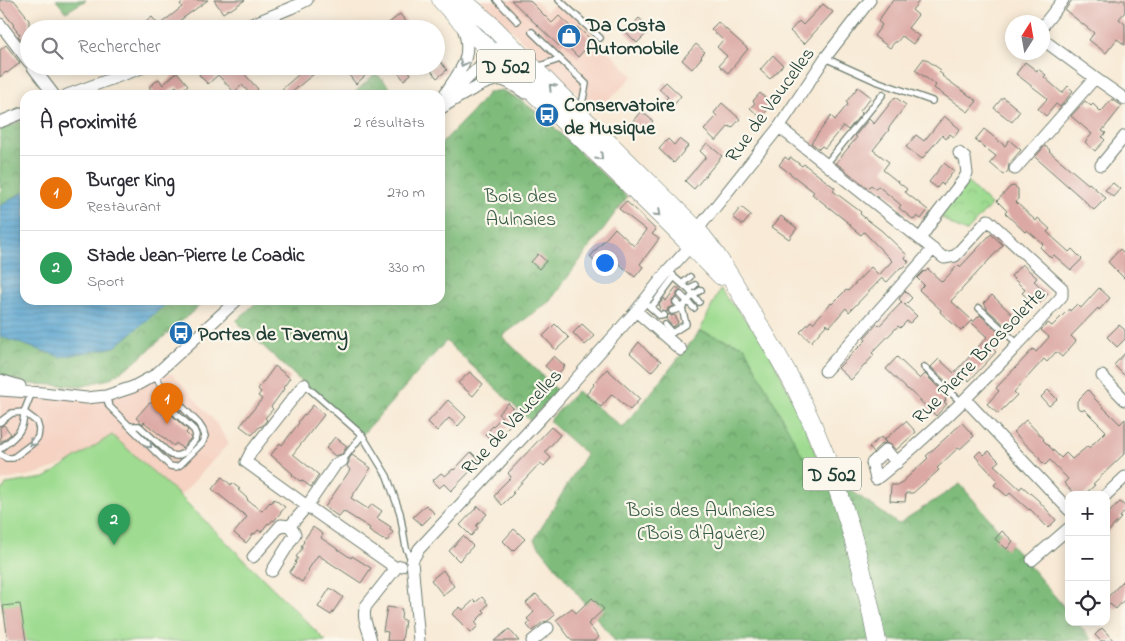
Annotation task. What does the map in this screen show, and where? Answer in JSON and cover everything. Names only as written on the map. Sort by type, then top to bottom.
[{"type":"main road","name":"D 502","points":[[441,0],[466,7],[489,23],[534,68],[693,237],[724,280],[756,319],[775,350],[797,393],[826,458],[861,566],[877,641]]},
{"type":"main road","name":"D 502","points":[[466,7],[494,54],[552,111],[693,237]]},
{"type":"street","points":[[262,20],[307,0]]},
{"type":"street","name":"Rue de Vaucelles","points":[[412,561],[431,534],[552,406],[636,311],[648,305],[686,251],[693,237],[779,127],[825,58],[870,0]]},
{"type":"street","points":[[1050,17],[1063,0]]},
{"type":"street","points":[[445,93],[466,59],[466,7]]},
{"type":"street","points":[[0,24],[20,50]]},
{"type":"street","points":[[445,102],[506,41]]},
{"type":"street","points":[[1050,45],[1125,99]]},
{"type":"street","points":[[39,75],[50,90]]},
{"type":"street","points":[[81,90],[122,75]]},
{"type":"street","points":[[1015,169],[1095,78]]},
{"type":"street","points":[[445,104],[486,83],[499,80],[519,88],[552,111]]},
{"type":"street","points":[[0,122],[20,114]]},
{"type":"street","name":"Rue Pierre Brossolette","points":[[779,127],[944,258],[955,256],[988,220],[1062,288],[1062,296],[1018,344],[963,401],[896,463]]},
{"type":"street","points":[[1101,165],[1125,136]]},
{"type":"street","points":[[920,239],[967,173],[965,158],[959,153]]},
{"type":"street","points":[[825,371],[933,249]]},
{"type":"street","points":[[0,390],[86,398],[106,396],[133,387],[155,375],[232,305]]},
{"type":"street","points":[[636,311],[681,350]]},
{"type":"street","points":[[1102,376],[1125,400]]},
{"type":"street","points":[[0,380],[37,392]]},
{"type":"street","points":[[304,384],[251,452],[246,462],[396,568]]},
{"type":"street","points":[[963,401],[1065,506]]},
{"type":"street","points":[[290,526],[307,506],[336,464],[342,461]]},
{"type":"street","points":[[1110,492],[1123,484]]},
{"type":"street","points":[[252,557],[282,525],[290,526]]},
{"type":"street","points":[[272,570],[295,534],[290,526]]},
{"type":"street","points":[[1032,560],[1065,531]]},
{"type":"street","points":[[371,641],[364,616],[366,606],[396,568],[412,561],[419,641]]},
{"type":"street","points":[[532,641],[548,628]]},
{"type":"lane","points":[[497,0],[517,21]]},
{"type":"lane","points":[[559,0],[600,38]]},
{"type":"lane","points":[[532,32],[586,84],[582,104],[576,112]]},
{"type":"lane","points":[[825,58],[932,101]]},
{"type":"lane","points":[[534,68],[560,59]]},
{"type":"lane","points":[[826,164],[884,94]]},
{"type":"lane","points":[[672,272],[699,302]]},
{"type":"lane","points":[[672,272],[668,285],[663,292],[648,305],[662,316],[672,333],[686,324],[682,308],[676,302]]},
{"type":"lane","points":[[682,284],[690,277]]},
{"type":"lane","points":[[668,285],[674,290]]},
{"type":"lane","points":[[672,311],[682,308],[695,285]]},
{"type":"lane","points":[[691,292],[701,290]]},
{"type":"lane","points":[[663,292],[670,296]]},
{"type":"lane","points":[[681,295],[694,308]]},
{"type":"lane","points":[[979,308],[1018,344]]},
{"type":"lane","points":[[676,319],[684,315]]},
{"type":"lane","points":[[924,367],[963,401]]},
{"type":"lane","points":[[106,396],[109,406],[170,466],[180,466],[203,442],[205,436],[203,430],[166,390],[155,375]]},
{"type":"lane","points":[[304,384],[362,434],[387,476],[400,514],[406,548],[412,561]]},
{"type":"lane","points":[[130,426],[139,426],[171,455],[184,454],[195,440],[196,435],[194,430],[165,403],[166,390]]},
{"type":"lane","points":[[0,449],[20,432],[23,427],[24,412],[37,392]]},
{"type":"lane","points":[[0,422],[12,413],[24,412],[37,422],[39,429],[38,437],[33,444],[13,458],[6,458],[0,454]]},
{"type":"lane","points":[[342,461],[362,434]]},
{"type":"shaded area","points":[[480,0],[535,0],[546,11],[560,0],[633,76],[597,112]]},
{"type":"shaded area","points":[[173,374],[215,422],[229,443],[180,496],[112,435],[71,462],[35,474],[0,481],[0,379],[17,385],[86,398],[155,375]]},
{"type":"green space","points":[[56,0],[86,0],[66,12]]},
{"type":"green space","points":[[374,75],[378,75],[392,90],[357,90]]},
{"type":"green space","name":"Bois des Aulnaies","points":[[502,90],[522,101],[544,118],[627,197],[550,301],[502,336],[557,390],[530,421],[446,341],[362,435],[236,321],[254,305],[445,305],[445,140],[489,92]]},
{"type":"green space","points":[[20,122],[20,305],[200,305],[135,362],[109,379],[80,386],[29,384],[0,375],[0,192],[2,190],[0,187],[0,130]]},
{"type":"green space","points":[[964,179],[991,205],[966,232],[937,214]]},
{"type":"green space","points":[[720,289],[765,343],[804,423],[855,559],[744,347],[700,331]]},
{"type":"green space","name":"Bois des Aulnaies (Bois d'Aguère)","points":[[700,331],[744,346],[802,455],[898,524],[960,484],[1065,608],[1065,626],[1080,626],[1092,640],[615,641],[534,540],[586,454],[549,421],[577,391],[623,428]]},
{"type":"green space","points":[[112,435],[180,496],[326,641],[9,641],[0,593],[0,494],[6,484],[45,478]]},
{"type":"water","points":[[20,194],[20,305],[165,305],[115,347],[61,357],[1,337],[0,206]]},
{"type":"building","points":[[0,0],[14,0],[26,15],[29,20],[20,20],[20,35],[14,25],[0,8]]},
{"type":"building","points":[[185,0],[208,0],[180,20],[165,20],[182,7],[180,4]]},
{"type":"building","points":[[214,0],[245,0],[223,13]]},
{"type":"building","name":"Da Costa Automobile","points":[[511,0],[529,0],[552,23],[559,16],[574,30],[577,27],[593,41],[578,57],[563,42],[559,46]]},
{"type":"building","points":[[893,0],[920,0],[912,10],[918,15],[908,28],[919,36],[913,44],[902,36],[890,48],[874,36],[882,25],[878,21]]},
{"type":"building","points":[[1072,0],[1125,0],[1125,12],[1119,19],[1125,24],[1125,45],[1117,39],[1106,53],[1089,40],[1094,33],[1065,10]]},
{"type":"building","points":[[823,4],[833,12],[804,44],[790,31],[799,21],[803,25]]},
{"type":"building","points":[[400,14],[405,20],[393,20]]},
{"type":"building","points":[[639,18],[651,29],[637,43],[626,32]]},
{"type":"building","points":[[718,22],[748,49],[728,73],[719,65],[727,56],[717,47],[723,40],[711,29]]},
{"type":"building","points":[[696,44],[705,52],[692,69],[682,60]]},
{"type":"building","points":[[6,45],[20,63],[0,77],[0,50]]},
{"type":"building","points":[[773,55],[783,65],[770,79],[760,70]]},
{"type":"building","points":[[924,58],[941,70],[939,72],[942,76],[977,101],[968,112],[934,88],[936,85],[915,70]]},
{"type":"building","points":[[1025,62],[1046,75],[1044,77],[1062,93],[1068,86],[1073,91],[1060,107],[1056,104],[1046,116],[1038,109],[1047,99],[1046,97],[1016,74]]},
{"type":"building","points":[[174,75],[180,75],[188,85],[182,90],[176,86],[171,90],[152,90],[149,87],[159,79],[163,85]]},
{"type":"building","points":[[199,75],[218,75],[208,84]]},
{"type":"building","points":[[218,75],[245,75],[258,89],[246,90],[242,85],[236,90],[232,90]]},
{"type":"building","points":[[298,75],[313,75],[295,90],[282,89]]},
{"type":"building","points":[[349,75],[366,75],[356,84]]},
{"type":"building","points":[[400,75],[410,75],[404,80]]},
{"type":"building","points":[[666,82],[681,96],[673,106],[666,99],[668,97],[659,89]]},
{"type":"building","points":[[858,87],[871,97],[860,111],[862,113],[848,130],[843,126],[825,148],[822,146],[819,149],[811,143],[831,116],[835,120],[848,104],[846,102]]},
{"type":"building","points":[[760,93],[772,104],[761,118],[750,108]]},
{"type":"building","points":[[895,97],[906,105],[873,150],[889,162],[883,170],[907,189],[905,192],[928,210],[921,219],[917,216],[914,220],[899,208],[901,205],[878,186],[876,189],[871,185],[868,188],[836,163],[869,119],[874,124]]},
{"type":"building","points":[[1003,97],[1020,111],[1012,122],[994,108]]},
{"type":"building","points":[[1112,99],[1122,106],[1102,131],[1106,133],[1102,137],[1105,140],[1095,151],[1085,142],[1092,134],[1071,116],[1085,101],[1091,106],[1093,104],[1101,112]]},
{"type":"building","points":[[722,103],[740,119],[732,128],[729,126],[716,141],[704,130],[717,116],[714,113]]},
{"type":"building","points":[[641,111],[653,121],[644,132],[632,122]]},
{"type":"building","points":[[944,116],[960,129],[954,137],[950,134],[946,139],[942,135],[922,159],[906,147],[916,135],[924,141]]},
{"type":"building","points":[[984,129],[1005,146],[1009,140],[1021,150],[1009,164],[1008,171],[1004,175],[990,163],[996,156],[975,140]]},
{"type":"building","points":[[668,139],[674,145],[679,139],[688,146],[674,163],[659,149]]},
{"type":"building","points":[[707,143],[722,156],[694,189],[685,181],[706,157],[700,151]]},
{"type":"building","points":[[1045,146],[1106,198],[1094,210],[1035,157]]},
{"type":"building","points":[[785,157],[789,160],[790,157],[802,166],[804,164],[835,188],[833,191],[861,212],[860,214],[882,231],[907,255],[905,258],[909,262],[903,268],[901,267],[887,282],[882,278],[849,312],[846,308],[829,327],[827,324],[811,342],[800,332],[811,321],[813,323],[846,290],[848,291],[871,267],[879,275],[892,261],[864,232],[861,235],[812,194],[814,192],[779,165]]},
{"type":"building","points":[[944,163],[954,171],[943,185],[941,183],[937,188],[929,182]]},
{"type":"building","points":[[1113,183],[1120,189],[1113,197],[1105,190]]},
{"type":"building","points":[[1014,186],[1018,189],[1018,199],[1016,202],[1036,221],[1038,218],[1050,229],[1047,232],[1069,252],[1072,249],[1082,259],[1071,270],[1054,255],[1051,258],[1040,247],[1043,244],[1027,230],[1025,232],[1005,213],[1007,211],[997,201],[1010,187]]},
{"type":"building","points":[[626,201],[656,230],[652,234],[659,239],[640,264],[643,267],[635,277],[612,258],[603,269],[590,257],[615,228],[634,246],[646,230],[619,209]]},
{"type":"building","points":[[741,207],[751,215],[743,225],[733,217]]},
{"type":"building","points":[[781,216],[797,228],[789,239],[772,227]]},
{"type":"building","points":[[991,234],[1003,245],[951,301],[972,320],[961,331],[919,290],[924,285],[917,278],[928,269],[942,282],[958,265],[960,267]]},
{"type":"building","points":[[1120,249],[1125,254],[1125,279],[1108,262]]},
{"type":"building","points":[[538,254],[546,261],[539,269],[531,262]]},
{"type":"building","points":[[1022,264],[1037,278],[1034,281],[1048,294],[1037,306],[1022,293],[1025,290],[1011,276]]},
{"type":"building","points":[[676,287],[681,290],[677,293],[677,298],[672,300],[673,306],[668,308],[667,312],[662,311],[659,305],[664,298],[666,301]]},
{"type":"building","points":[[1099,288],[1110,298],[1071,336],[1076,341],[1062,357],[1056,352],[1047,362],[1044,359],[1014,392],[1017,395],[998,414],[987,404],[999,391],[996,388],[1033,349],[1036,352],[1049,337],[1041,330],[1048,323],[1052,326],[1069,309],[1070,311],[1077,304],[1081,308]]},
{"type":"building","points":[[905,291],[912,298],[905,305],[917,316],[910,323],[907,321],[900,328],[898,326],[872,353],[874,355],[851,380],[838,368],[866,340],[864,338],[877,324],[879,326],[902,302],[899,299]]},
{"type":"building","points":[[992,295],[1018,320],[1009,329],[986,308],[984,303]]},
{"type":"building","points":[[669,314],[671,316],[675,315],[678,323],[673,327],[666,319]]},
{"type":"building","points":[[980,315],[1003,336],[995,345],[997,347],[994,350],[996,352],[984,365],[969,381],[968,379],[964,383],[962,380],[954,389],[931,367],[939,359],[954,373],[961,366],[987,337],[972,323]]},
{"type":"building","points":[[555,324],[569,338],[556,350],[543,336]]},
{"type":"building","points":[[582,324],[595,336],[585,345],[573,333]]},
{"type":"building","points":[[1119,325],[1125,330],[1125,339],[1117,347],[1107,337]]},
{"type":"building","points":[[639,342],[649,353],[661,361],[651,372],[630,353]]},
{"type":"building","points":[[1125,353],[1125,376],[1114,365]]},
{"type":"building","points":[[554,356],[565,366],[556,376],[545,366]]},
{"type":"building","points":[[897,357],[920,379],[925,374],[947,396],[944,402],[947,404],[936,416],[886,369]]},
{"type":"building","points":[[275,366],[290,378],[271,407],[273,409],[265,418],[267,420],[252,435],[240,426],[262,399],[258,396],[261,392],[258,389]]},
{"type":"building","points":[[607,369],[640,399],[630,410],[612,394],[601,407],[586,395]]},
{"type":"building","points":[[470,372],[483,384],[473,396],[458,383]]},
{"type":"building","points":[[1048,390],[1057,399],[1049,406],[1041,397]]},
{"type":"building","points":[[1088,390],[1120,424],[1125,419],[1125,453],[1093,484],[1095,485],[1088,491],[1071,491],[1064,483],[1068,479],[1050,460],[1045,465],[1013,432],[1026,420],[1061,458],[1066,453],[1072,459],[1088,446],[1089,448],[1106,431],[1085,410],[1079,409],[1077,401]]},
{"type":"building","points":[[448,400],[466,417],[458,426],[449,418],[437,431],[428,422]]},
{"type":"building","points":[[156,401],[188,430],[186,433],[191,438],[182,448],[176,443],[174,446],[144,422],[143,424],[136,418],[148,404]]},
{"type":"building","points":[[508,403],[520,415],[494,443],[485,434],[502,417],[498,414]]},
{"type":"building","points":[[313,405],[324,415],[293,454],[319,475],[311,487],[292,475],[271,455],[280,443],[282,445],[304,414]]},
{"type":"building","points":[[906,421],[916,432],[896,450],[884,440]]},
{"type":"building","points":[[962,423],[974,436],[960,449],[958,448],[937,468],[939,470],[913,493],[906,493],[905,502],[890,501],[891,485],[899,485],[928,458],[926,456]]},
{"type":"building","points":[[4,425],[11,434],[1,442],[0,427]]},
{"type":"building","points":[[551,427],[560,435],[545,452],[551,458],[544,466],[540,463],[502,505],[494,496],[511,477],[508,473]]},
{"type":"building","points":[[335,437],[347,446],[342,454],[335,456],[326,448]]},
{"type":"building","points":[[881,437],[886,443],[881,444],[873,452],[869,447]]},
{"type":"building","points":[[980,451],[984,455],[989,451],[999,461],[994,465],[1020,489],[1022,486],[1038,500],[1056,520],[1048,528],[1030,509],[1010,493],[1007,496],[994,485],[998,481],[975,456]]},
{"type":"building","points":[[471,452],[480,461],[451,491],[444,484],[439,488],[432,481],[441,473],[445,476],[454,470]]},
{"type":"building","points":[[352,455],[371,468],[351,498],[368,509],[372,504],[382,511],[377,518],[391,527],[390,530],[393,532],[387,541],[369,531],[370,528],[343,511],[339,517],[325,507],[350,470],[347,466]]},
{"type":"building","points":[[222,477],[231,485],[232,483],[240,489],[238,490],[247,500],[262,511],[274,499],[285,507],[274,521],[268,523],[261,532],[258,530],[254,533],[246,543],[234,533],[247,517],[212,489]]},
{"type":"building","points":[[1120,502],[1125,506],[1125,511],[1110,530],[1110,512]]},
{"type":"building","points":[[426,505],[434,513],[422,525],[413,517]]},
{"type":"building","points":[[478,506],[487,514],[476,526],[478,528],[471,536],[460,525]]},
{"type":"building","points":[[313,527],[323,534],[321,538],[351,558],[352,556],[371,568],[361,583],[318,555],[302,582],[289,573],[303,547],[301,546],[303,541]]},
{"type":"building","points":[[514,529],[525,539],[513,551],[503,541]]},
{"type":"building","points":[[1002,531],[1013,541],[1007,549],[995,539]]},
{"type":"building","points":[[463,536],[473,546],[459,561],[449,551]]},
{"type":"building","points":[[443,570],[454,586],[443,595],[431,580]]},
{"type":"building","points":[[1125,579],[1125,599],[1116,609],[1110,604],[1110,595]]},
{"type":"building","points":[[330,588],[343,597],[331,615],[318,607]]},
{"type":"building","points":[[536,594],[555,615],[532,631],[527,625],[530,622],[527,619],[534,612],[526,603]]},
{"type":"building","points":[[482,597],[488,604],[483,610],[485,612],[475,622],[478,626],[471,633],[452,614],[460,607],[463,610],[474,600],[476,602]]},
{"type":"building","points":[[592,598],[604,609],[588,624],[599,637],[595,641],[572,641],[556,620],[572,608],[576,613]]},
{"type":"building","points":[[20,604],[26,641],[8,641],[3,606]]},
{"type":"building","points":[[387,607],[402,609],[401,619],[405,620],[402,641],[387,641],[388,632],[383,631]]},
{"type":"building","points":[[1102,628],[1114,641],[1101,641],[1095,635]]},
{"type":"building","points":[[509,629],[519,641],[494,641]]},
{"type":"place","name":"Da Costa Automobile","points":[[569,36]]},
{"type":"place","name":"Conservatoire de Musique","points":[[547,115]]},
{"type":"place","name":"Portes de Taverny","points":[[181,333]]},
{"type":"place","name":"Burger King","points":[[167,424]]},
{"type":"place","name":"Stade Jean-Pierre Le Coadic","points":[[114,545]]}]
